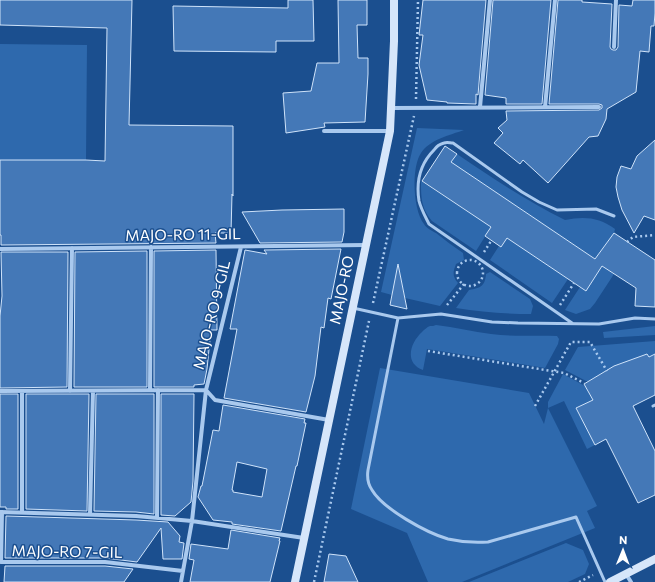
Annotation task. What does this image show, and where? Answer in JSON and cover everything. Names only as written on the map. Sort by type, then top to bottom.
[{"type":"main road","name":"MAJO-RO","points":[[295,582],[390,131],[394,41],[394,0]]},
{"type":"main road","points":[[610,582],[655,559]]},
{"type":"street","points":[[480,107],[490,0]]},
{"type":"street","points":[[545,107],[555,0]]},
{"type":"street","points":[[614,47],[616,0]]},
{"type":"street","points":[[391,108],[599,107]]},
{"type":"street","points":[[324,131],[390,131]]},
{"type":"street","name":"MAJO-RO 11-GIL","points":[[0,249],[366,245]]},
{"type":"street","points":[[150,390],[151,247]]},
{"type":"street","name":"MAJO-RO 9-GIL","points":[[206,390],[242,247]]},
{"type":"street","points":[[70,391],[72,248]]},
{"type":"street","points":[[157,518],[158,390]]},
{"type":"street","points":[[182,582],[192,520],[206,390]]},
{"type":"street","name":"MAJO-RO 9-GIL","points":[[0,392],[206,390],[215,400],[329,420]]},
{"type":"street","points":[[22,391],[22,512]]},
{"type":"street","points":[[90,514],[93,391]]},
{"type":"street","name":"MAJO-RO 7-GIL","points":[[183,571],[105,562],[0,562],[1,512],[90,514],[192,520],[305,538]]},
{"type":"street","points":[[626,574],[631,582]]},
{"type":"lane","points":[[572,323],[429,224],[423,213],[420,201],[418,183],[422,165],[428,155],[436,147],[445,142],[453,143],[522,192],[539,202],[557,210],[596,209],[614,216]]},
{"type":"lane","points":[[353,308],[398,318],[440,314],[492,322],[599,324],[635,318],[655,318]]},
{"type":"lane","points":[[398,318],[368,470],[367,481],[372,490],[389,508],[435,534],[476,543],[488,542],[576,517],[605,582]]},
{"type":"path","points":[[314,582],[370,312],[416,108],[418,0]]},
{"type":"path","points":[[627,242],[633,237],[655,235]]},
{"type":"path","points":[[468,260],[476,261],[482,267],[483,276],[481,280],[470,286],[464,284],[457,276],[458,268],[468,260]]},
{"type":"path","points":[[556,312],[574,283]]},
{"type":"path","points":[[440,314],[464,284]]},
{"type":"path","points":[[535,406],[571,342],[590,342],[607,371]]},
{"type":"path","points":[[428,351],[564,373],[584,384]]},
{"type":"shaded area","points":[[0,44],[87,45],[86,160],[0,160]]},
{"type":"shaded area","points":[[417,128],[464,130],[440,138],[425,148],[421,153],[416,168],[415,189],[417,209],[420,218],[428,228],[463,253],[464,260],[456,264],[454,272],[454,276],[458,283],[440,306],[405,298],[403,288],[393,287],[392,295],[381,292]]},
{"type":"shaded area","points":[[457,154],[510,189],[565,220],[591,218],[609,225],[615,229],[614,233],[595,259],[451,162]]},
{"type":"shaded area","points":[[421,181],[491,227],[476,251],[432,221],[428,216],[422,202]]},
{"type":"shaded area","points":[[507,238],[568,279],[552,303],[490,260],[499,246],[501,247]]},
{"type":"shaded area","points":[[602,266],[614,274],[590,309],[576,314],[565,310],[580,287],[586,291]]},
{"type":"shaded area","points":[[490,272],[530,299],[533,306],[531,314],[512,314],[456,308],[469,290],[482,286],[485,281],[486,274]]},
{"type":"shaded area","points":[[436,325],[499,335],[557,336],[559,339],[558,344],[545,368],[427,349],[423,370],[413,363],[411,358],[412,347],[414,342],[425,329]]},
{"type":"shaded area","points":[[655,326],[655,335],[604,338],[603,332]]},
{"type":"shaded area","points":[[655,341],[655,354],[615,366],[588,382],[565,370],[578,347]]},
{"type":"shaded area","points":[[380,368],[529,393],[544,424],[548,408],[597,506],[587,511],[595,528],[462,582],[428,582],[407,533],[351,509]]},
{"type":"shaded area","points":[[563,374],[585,386],[593,400],[576,408],[595,445],[587,449],[564,401],[548,408],[548,402]]},
{"type":"shaded area","points":[[566,543],[583,550],[589,564],[585,574],[568,582],[469,582]]},
{"type":"building","points":[[0,0],[132,0],[129,125],[233,126],[233,196],[232,194],[231,233],[215,233],[216,243],[1,245],[0,160],[105,161],[107,28],[0,25]]},
{"type":"building","points":[[288,0],[313,0],[314,41],[276,41],[276,52],[174,51],[173,6],[288,8]]},
{"type":"building","points":[[338,0],[367,0],[367,25],[357,25],[358,58],[368,58],[365,122],[324,123],[325,127],[286,133],[283,93],[311,91],[317,63],[339,63]]},
{"type":"building","points":[[423,0],[486,0],[476,104],[447,103],[427,100],[419,65],[423,35],[419,35]]},
{"type":"building","points":[[493,0],[551,0],[542,104],[506,104],[506,98],[485,95]]},
{"type":"building","points":[[558,0],[582,0],[582,2],[612,4],[610,47],[613,50],[616,50],[618,47],[619,5],[632,6],[633,0],[655,0],[655,13],[654,26],[651,26],[649,52],[640,51],[636,92],[607,109],[606,119],[598,136],[589,137],[548,183],[523,160],[520,164],[494,143],[503,133],[498,128],[507,120],[506,111],[599,110],[602,108],[602,105],[599,104],[549,104]]},
{"type":"building","points":[[655,140],[655,220],[644,216],[634,233],[622,210],[618,197],[616,187],[617,177],[621,166],[631,169],[637,156]]},
{"type":"building","points":[[445,146],[457,154],[451,162],[595,259],[614,233],[655,260],[655,307],[635,306],[636,288],[602,266],[586,291],[507,238],[501,247],[485,236],[491,227],[422,181]]},
{"type":"building","points":[[344,209],[344,232],[342,242],[260,243],[242,212],[282,210]]},
{"type":"building","points":[[341,249],[331,299],[328,298],[324,328],[321,327],[315,376],[306,412],[224,398],[237,329],[230,329],[245,250],[267,254],[264,250]]},
{"type":"building","points":[[216,250],[217,330],[211,330],[204,384],[194,385],[194,387],[154,387],[154,251]]},
{"type":"building","points":[[147,251],[147,387],[74,387],[75,252]]},
{"type":"building","points":[[1,252],[68,252],[67,387],[0,388],[0,316],[2,296]]},
{"type":"building","points":[[398,264],[407,309],[390,305]]},
{"type":"building","points":[[647,354],[649,357],[655,354],[655,395],[633,406],[655,451],[655,495],[638,503],[606,439],[595,445],[576,408],[593,400],[584,384],[614,366]]},
{"type":"building","points":[[0,394],[18,394],[18,509],[6,509],[6,507],[0,507]]},
{"type":"building","points":[[26,394],[89,394],[87,511],[26,509]]},
{"type":"building","points":[[96,394],[154,394],[154,514],[94,511]]},
{"type":"building","points":[[161,394],[194,394],[193,481],[191,502],[175,516],[161,515]]},
{"type":"building","points":[[223,405],[305,419],[304,423],[306,423],[297,466],[281,531],[213,520],[198,497],[202,486],[213,430],[219,431]],"holes":[[[237,462],[267,469],[262,497],[233,492],[232,490]]]},
{"type":"building","points":[[6,516],[168,522],[180,536],[179,542],[184,543],[182,559],[163,559],[161,528],[137,562],[105,558],[5,558]]},
{"type":"building","points":[[231,530],[280,538],[270,582],[190,582],[194,560],[189,559],[191,544],[228,549]]},
{"type":"building","points":[[329,554],[346,556],[358,582],[324,582]]},
{"type":"building","points":[[5,566],[105,566],[133,569],[124,582],[4,582]]}]
